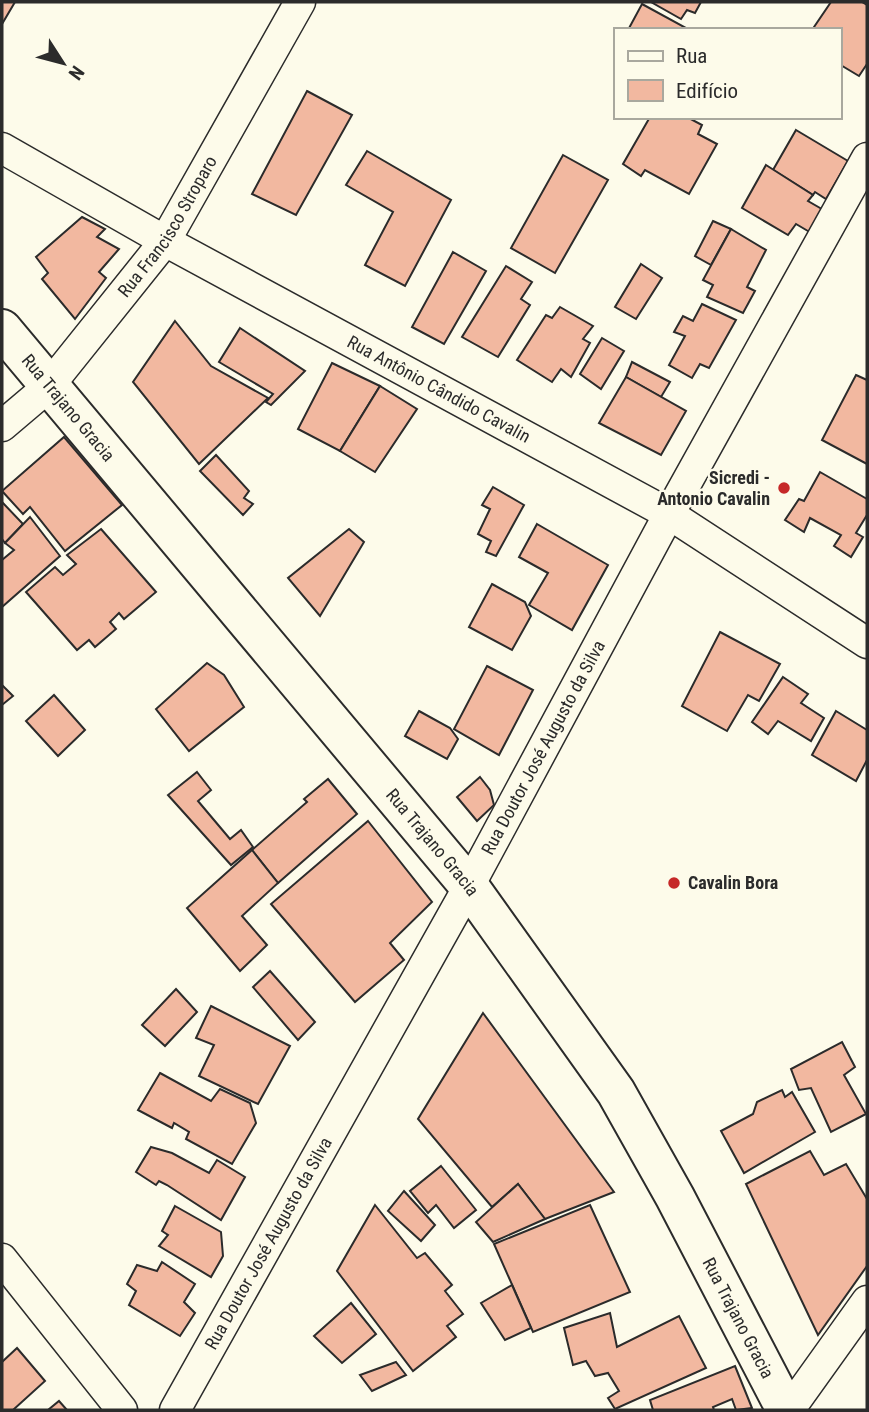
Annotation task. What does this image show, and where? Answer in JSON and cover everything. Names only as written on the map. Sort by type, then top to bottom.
[{"type":"main road","name":"Rua Trajano Gracia","points":[[2,329],[469,886],[616,1092],[675,1197],[787,1410]]},
{"type":"street","name":"Rua Francisco Stroparo","points":[[2,426],[48,387],[165,241],[300,2]]},
{"type":"street","name":"Rua Antônio Cândido Cavalin","points":[[2,148],[165,241],[669,514],[867,643]]},
{"type":"street","name":"Rua Doutor José Augusto da Silva","points":[[175,1410],[469,886],[669,514],[867,158]]},
{"type":"street","points":[[2,1259],[122,1410]]},
{"type":"street","points":[[787,1410],[867,1301]]},
{"type":"building","points":[[2,2],[15,2],[2,24]]},
{"type":"building","points":[[651,2],[701,2],[695,13],[687,10],[681,19]]},
{"type":"building","points":[[831,2],[862,2],[867,5],[867,64],[859,76],[841,65],[841,28],[813,28]]},
{"type":"building","points":[[642,4],[686,28],[629,28]]},
{"type":"building","points":[[307,91],[352,115],[296,215],[252,194]]},
{"type":"building","points":[[649,119],[691,119],[702,125],[698,134],[717,144],[689,194],[645,170],[641,176],[623,164]]},
{"type":"building","points":[[796,130],[848,161],[826,199],[815,192],[813,195],[773,170]]},
{"type":"building","points":[[367,151],[451,200],[405,286],[365,265],[393,212],[346,185]]},
{"type":"building","points":[[563,155],[608,180],[555,273],[511,248]]},
{"type":"building","points":[[766,165],[813,195],[808,201],[827,212],[813,234],[796,224],[788,235],[742,208]]},
{"type":"building","points":[[82,217],[105,229],[97,237],[119,249],[99,272],[106,278],[75,319],[42,279],[48,273],[36,257]]},
{"type":"building","points":[[713,221],[731,229],[711,265],[695,256]]},
{"type":"building","points":[[731,229],[766,250],[747,287],[755,291],[743,313],[707,297],[713,285],[703,280]]},
{"type":"building","points":[[453,252],[486,271],[444,344],[412,327]]},
{"type":"building","points":[[641,264],[662,278],[636,319],[615,307]]},
{"type":"building","points":[[506,266],[532,282],[521,299],[530,305],[498,357],[462,337]]},
{"type":"building","points":[[702,304],[736,320],[709,368],[700,364],[692,378],[669,365],[685,336],[674,332],[683,316],[693,321]]},
{"type":"building","points":[[560,307],[593,326],[583,339],[590,343],[571,377],[561,369],[552,382],[517,360],[546,315],[552,318]]},
{"type":"building","points":[[175,321],[211,366],[268,398],[199,464],[133,382]]},
{"type":"building","points":[[240,328],[305,371],[271,405],[266,402],[273,394],[219,362]]},
{"type":"building","points":[[602,338],[624,351],[601,389],[580,374]]},
{"type":"building","points":[[632,362],[670,382],[661,397],[626,377]]},
{"type":"building","points":[[332,363],[380,386],[340,451],[298,429]]},
{"type":"building","points":[[856,375],[867,380],[867,464],[822,440]]},
{"type":"building","points":[[626,377],[686,411],[661,455],[599,423]]},
{"type":"building","points":[[380,386],[417,409],[375,472],[340,451]]},
{"type":"building","points":[[64,437],[122,505],[65,551],[30,507],[23,514],[2,491]]},
{"type":"building","points":[[216,455],[249,491],[244,498],[253,504],[243,515],[200,471]]},
{"type":"building","points":[[820,472],[867,499],[867,515],[856,533],[863,537],[851,557],[834,546],[841,535],[810,518],[804,532],[785,520],[799,499],[804,501]]},
{"type":"building","points":[[493,487],[524,505],[496,556],[486,552],[491,541],[478,534],[490,509],[482,505]]},
{"type":"building","points":[[2,502],[23,524],[5,543],[2,539]]},
{"type":"building","points":[[30,517],[60,556],[2,607],[2,560],[14,550],[5,543]]},
{"type":"building","points":[[537,524],[608,565],[572,630],[529,605],[548,573],[519,557]]},
{"type":"building","points":[[101,529],[156,592],[124,619],[119,613],[110,622],[116,629],[95,647],[89,640],[77,650],[26,592],[55,567],[63,575],[76,564],[67,555]]},
{"type":"building","points":[[349,529],[364,542],[320,616],[288,578]]},
{"type":"building","points":[[492,584],[525,602],[531,616],[512,650],[469,627]]},
{"type":"building","points":[[720,632],[780,664],[759,701],[748,695],[727,731],[682,706]]},
{"type":"building","points":[[207,663],[224,675],[244,707],[189,751],[156,709]]},
{"type":"building","points":[[487,666],[533,690],[499,755],[454,729]]},
{"type":"building","points":[[783,677],[808,694],[801,703],[824,718],[811,741],[778,721],[768,734],[752,722]]},
{"type":"building","points":[[2,685],[13,696],[2,705]]},
{"type":"building","points":[[54,695],[85,730],[58,756],[26,721]]},
{"type":"building","points":[[419,711],[450,728],[458,739],[447,759],[405,736]]},
{"type":"building","points":[[836,711],[867,730],[867,760],[856,781],[812,755]]},
{"type":"building","points":[[197,772],[211,790],[198,801],[230,839],[241,830],[253,847],[231,865],[168,795]]},
{"type":"building","points":[[480,777],[490,790],[494,805],[477,821],[457,797]]},
{"type":"building","points":[[328,779],[357,814],[278,883],[252,850],[307,802],[304,799]]},
{"type":"building","points":[[368,821],[432,902],[390,943],[404,960],[355,1002],[271,904]]},
{"type":"building","points":[[252,850],[278,883],[242,916],[267,945],[240,971],[187,908]]},
{"type":"building","points":[[270,971],[315,1022],[298,1040],[253,987]]},
{"type":"building","points":[[176,989],[197,1012],[165,1046],[142,1025]]},
{"type":"building","points":[[211,1006],[290,1046],[258,1104],[199,1076],[214,1045],[196,1038]]},
{"type":"building","points":[[483,1013],[614,1192],[545,1219],[518,1184],[492,1207],[418,1119]]},
{"type":"building","points":[[842,1042],[855,1067],[844,1075],[866,1114],[831,1132],[811,1088],[799,1090],[791,1069]]},
{"type":"building","points":[[160,1073],[211,1101],[220,1089],[250,1103],[256,1123],[232,1164],[186,1139],[189,1132],[174,1123],[172,1128],[138,1110]]},
{"type":"building","points":[[782,1090],[785,1097],[792,1092],[815,1132],[744,1173],[721,1131],[753,1114],[757,1102]]},
{"type":"building","points":[[151,1147],[172,1153],[209,1173],[217,1160],[245,1177],[221,1220],[167,1185],[159,1181],[156,1185],[136,1172]]},
{"type":"building","points":[[810,1151],[824,1175],[846,1164],[867,1199],[867,1266],[818,1335],[746,1184]]},
{"type":"building","points":[[441,1166],[476,1210],[454,1228],[436,1205],[428,1213],[410,1191]]},
{"type":"building","points":[[518,1184],[545,1219],[493,1242],[476,1222]]},
{"type":"building","points":[[404,1191],[435,1225],[421,1241],[388,1211]]},
{"type":"building","points":[[375,1205],[417,1258],[425,1253],[452,1285],[445,1291],[463,1314],[447,1326],[456,1337],[413,1371],[337,1271]]},
{"type":"building","points":[[590,1205],[630,1292],[533,1332],[494,1244]]},
{"type":"building","points":[[175,1206],[221,1232],[223,1256],[211,1277],[159,1246],[168,1235],[162,1231]]},
{"type":"building","points":[[162,1262],[195,1284],[184,1302],[195,1313],[180,1336],[129,1305],[136,1291],[127,1284],[137,1265],[157,1271]]},
{"type":"building","points":[[512,1285],[531,1328],[505,1340],[481,1303]]},
{"type":"building","points":[[351,1303],[376,1334],[342,1363],[314,1336]]},
{"type":"building","points":[[610,1313],[617,1347],[679,1316],[706,1368],[615,1409],[608,1398],[619,1391],[608,1373],[595,1376],[586,1361],[573,1365],[564,1328]]},
{"type":"building","points":[[17,1348],[45,1381],[13,1410],[2,1410],[2,1362]]},
{"type":"building","points":[[396,1362],[406,1375],[372,1391],[360,1375]]},
{"type":"building","points":[[735,1366],[752,1408],[736,1410],[732,1399],[713,1407],[714,1410],[653,1410],[650,1400]]},
{"type":"building","points":[[59,1401],[67,1410],[48,1410]]},
{"type":"place","name":"Sicredi - Antonio Cavalin","points":[[784,488]]},
{"type":"place","name":"Cavalin Bora","points":[[674,883]]}]
